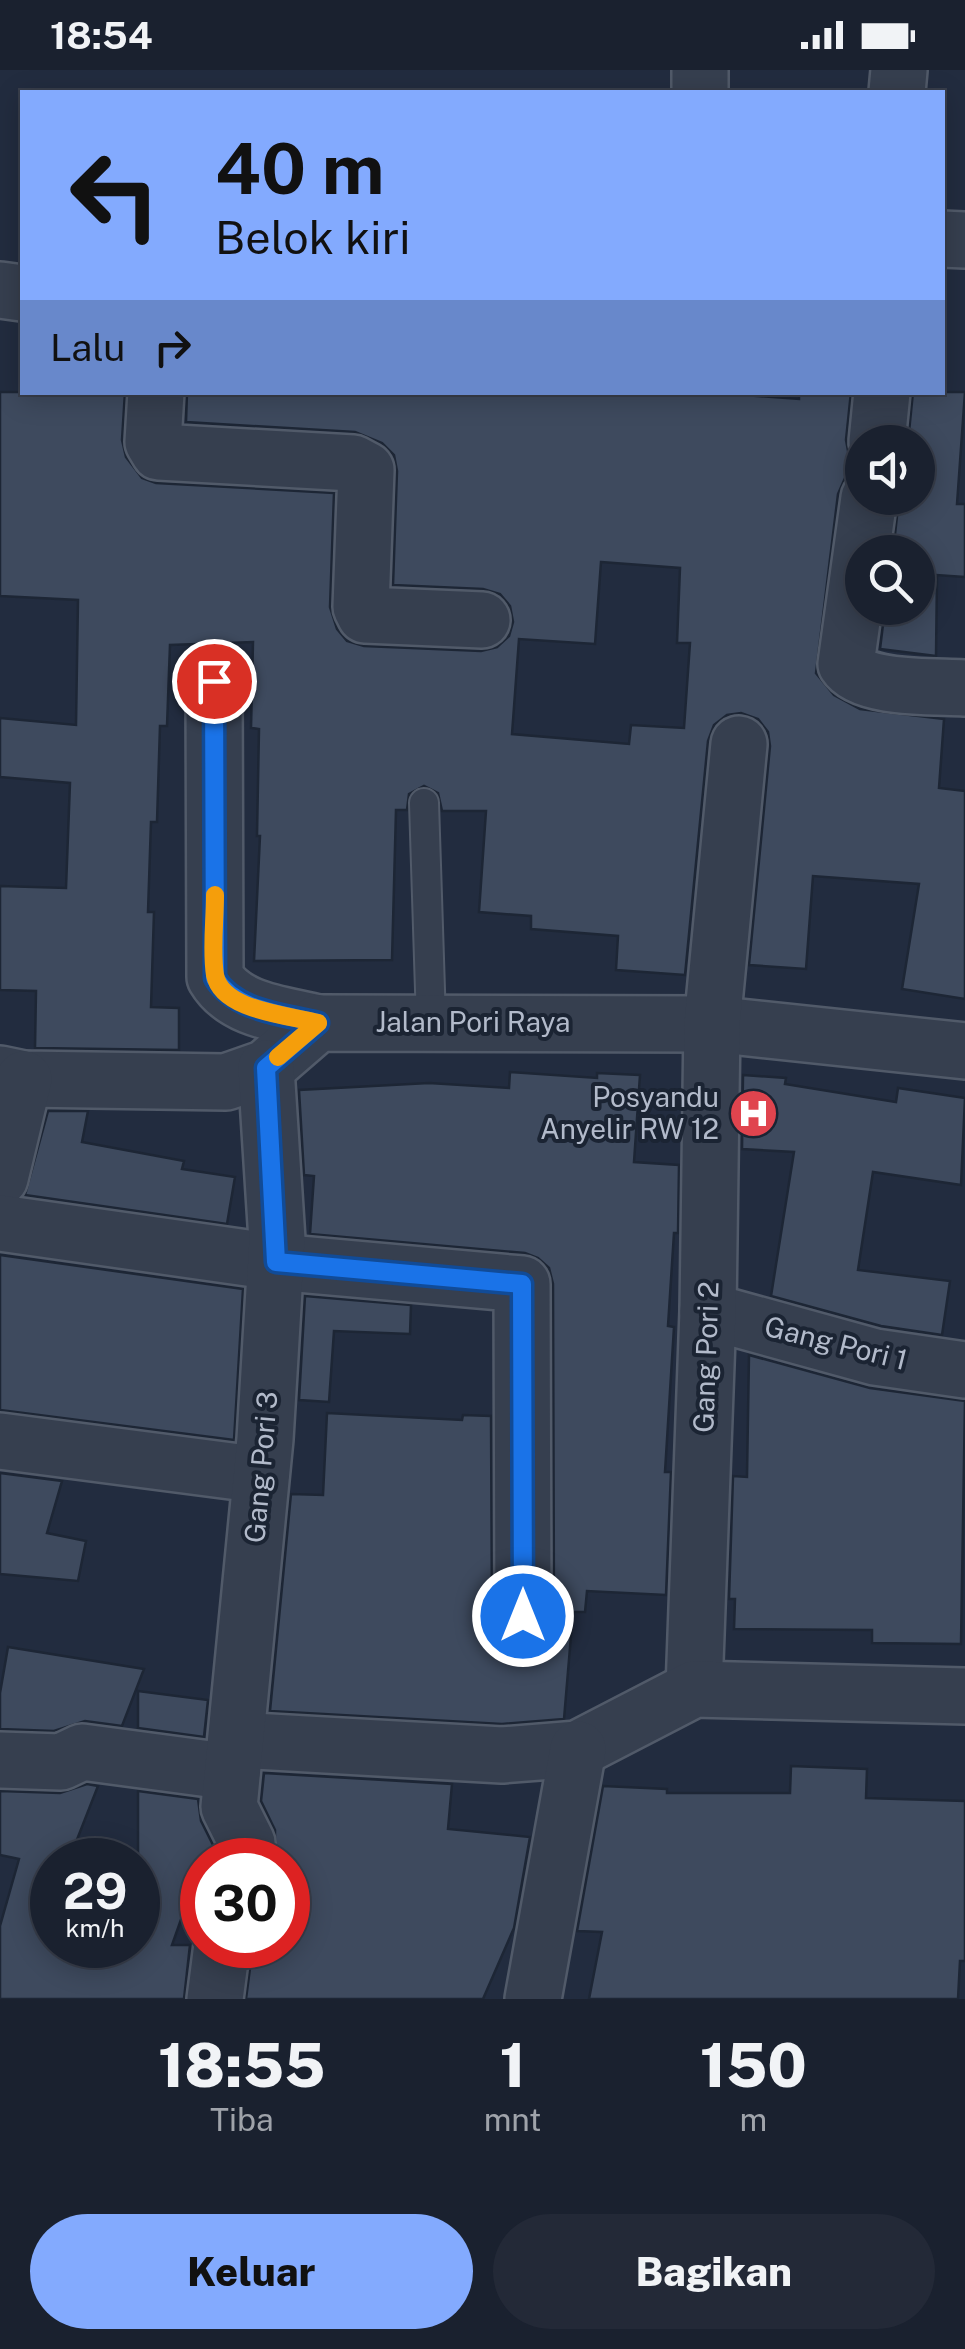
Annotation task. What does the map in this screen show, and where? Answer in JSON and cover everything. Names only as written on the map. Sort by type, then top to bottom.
[{"type":"street","points":[[156,395],[153,442],[159,452],[353,463],[366,470],[361,607],[365,616],[482,620]]},
{"type":"street","points":[[879,425],[882,395]]},
{"type":"street","points":[[866,515],[845,655],[850,670],[869,680],[965,688]]},
{"type":"street","name":"Jalan Pori Raya","points":[[214,681],[215,978],[224,992],[236,1000],[318,1023],[712,1024],[965,1051]]},
{"type":"street","name":"Gang Pori 2","points":[[694,1690],[708,1311],[712,1024],[739,744]]},
{"type":"street","points":[[0,1178],[12,1076],[226,1082],[266,1068],[318,1023]]},
{"type":"street","name":"Gang Pori 3","points":[[244,1838],[229,1807],[276,1262],[266,1068]]},
{"type":"street","points":[[0,1223],[276,1262],[522,1284],[523,1616]]},
{"type":"street","name":"Gang Pori 1","points":[[708,1311],[875,1357],[965,1370]]},
{"type":"street","points":[[0,1440],[260,1475]]},
{"type":"street","points":[[0,1760],[61,1762],[82,1752],[502,1755],[578,1748],[694,1690],[965,1696]]},
{"type":"street","points":[[533,1999],[578,1748]]},
{"type":"street","points":[[215,1999],[219,1968]]},
{"type":"lane","points":[[424,803],[430,1021]]},
{"type":"building","points":[[0,392],[125,395],[122,440],[126,457],[142,478],[156,483],[334,493],[330,607],[337,629],[347,641],[364,646],[481,651],[497,647],[509,636],[513,622],[510,606],[500,594],[483,589],[393,585],[397,471],[394,455],[382,443],[355,432],[186,422],[187,395],[744,395],[799,399],[799,395],[851,395],[845,425],[845,478],[838,494],[816,673],[834,695],[860,709],[944,719],[939,788],[965,791],[965,999],[902,989],[919,884],[813,876],[806,969],[749,965],[770,746],[768,732],[758,719],[741,713],[727,715],[714,725],[708,741],[685,975],[616,970],[618,936],[531,929],[531,916],[479,912],[486,811],[442,811],[438,793],[424,786],[409,794],[407,810],[396,810],[392,960],[254,961],[260,836],[259,729],[251,728],[253,642],[170,645],[167,726],[160,726],[157,822],[151,822],[148,912],[154,912],[151,1007],[179,1008],[179,1050],[35,1048],[36,991],[0,990],[0,886],[66,888],[70,783],[0,777],[0,718],[76,725],[78,600],[0,596]],"holes":[[[601,562],[680,568],[677,643],[690,643],[684,728],[631,725],[629,744],[512,734],[519,639],[595,644]]]},
{"type":"building","points":[[965,392],[957,504],[965,504],[965,577],[937,575],[936,656],[880,649],[883,625],[935,625],[935,535],[895,535],[897,515],[935,515],[935,425],[910,425],[913,395]]},
{"type":"building","points":[[510,1072],[597,1078],[597,1073],[640,1075],[634,1162],[679,1165],[678,1233],[674,1233],[668,1326],[674,1327],[665,1472],[671,1472],[666,1595],[587,1591],[585,1612],[573,1612],[564,1719],[502,1724],[270,1711],[291,1494],[323,1495],[327,1413],[462,1420],[463,1415],[491,1416],[492,1616],[496,1631],[507,1643],[524,1647],[539,1642],[550,1631],[554,1616],[553,1284],[549,1268],[525,1253],[310,1234],[314,1176],[304,1175],[299,1090],[429,1083],[509,1088]]},
{"type":"building","points":[[743,1075],[786,1078],[785,1084],[896,1102],[898,1088],[965,1098],[961,1185],[873,1172],[858,1270],[950,1281],[942,1335],[881,1326],[771,1296],[794,1152],[742,1149]]},
{"type":"building","points":[[48,1111],[88,1111],[82,1142],[184,1161],[182,1169],[235,1177],[227,1224],[25,1195]]},
{"type":"building","points":[[0,1255],[243,1289],[234,1440],[0,1410]]},
{"type":"building","points":[[305,1296],[411,1305],[410,1334],[334,1331],[329,1402],[299,1400]]},
{"type":"building","points":[[749,1355],[870,1388],[965,1401],[961,1644],[872,1643],[872,1630],[734,1629],[735,1599],[729,1599],[733,1476],[747,1477]]},
{"type":"building","points":[[0,1473],[62,1481],[47,1533],[86,1541],[78,1581],[0,1574]]},
{"type":"building","points":[[8,1647],[144,1669],[122,1726],[85,1721],[54,1731],[0,1729],[0,1693]]},
{"type":"building","points":[[138,1691],[208,1700],[204,1737],[138,1728]]},
{"type":"building","points":[[791,1766],[867,1769],[866,1798],[965,1801],[965,1961],[960,1961],[958,1999],[589,1999],[602,1932],[577,1931],[603,1786],[667,1789],[667,1793],[790,1793]]},
{"type":"building","points":[[264,1773],[452,1784],[448,1829],[530,1837],[514,1928],[483,1999],[246,1999],[250,1968],[310,1968],[310,1838],[275,1838],[261,1801]]},
{"type":"building","points":[[87,1784],[98,1786],[78,1838],[30,1838],[30,1968],[160,1968],[160,1838],[138,1838],[138,1791],[198,1799],[201,1821],[210,1838],[180,1838],[180,1922],[172,1945],[180,1945],[180,1968],[187,1968],[184,1999],[0,1999],[0,1926],[19,1859],[0,1855],[0,1791],[60,1793]]},
{"type":"slow traffic","points":[[215,895],[215,978],[224,992],[254,1006],[318,1023],[278,1057]]},
{"type":"place","name":"Posyandu Anyelir RW 12","points":[[754,1113]]},
{"type":"route","points":[[214,681],[215,978],[224,992],[236,1000],[318,1023],[266,1068],[276,1262],[522,1284],[523,1616]]}]
